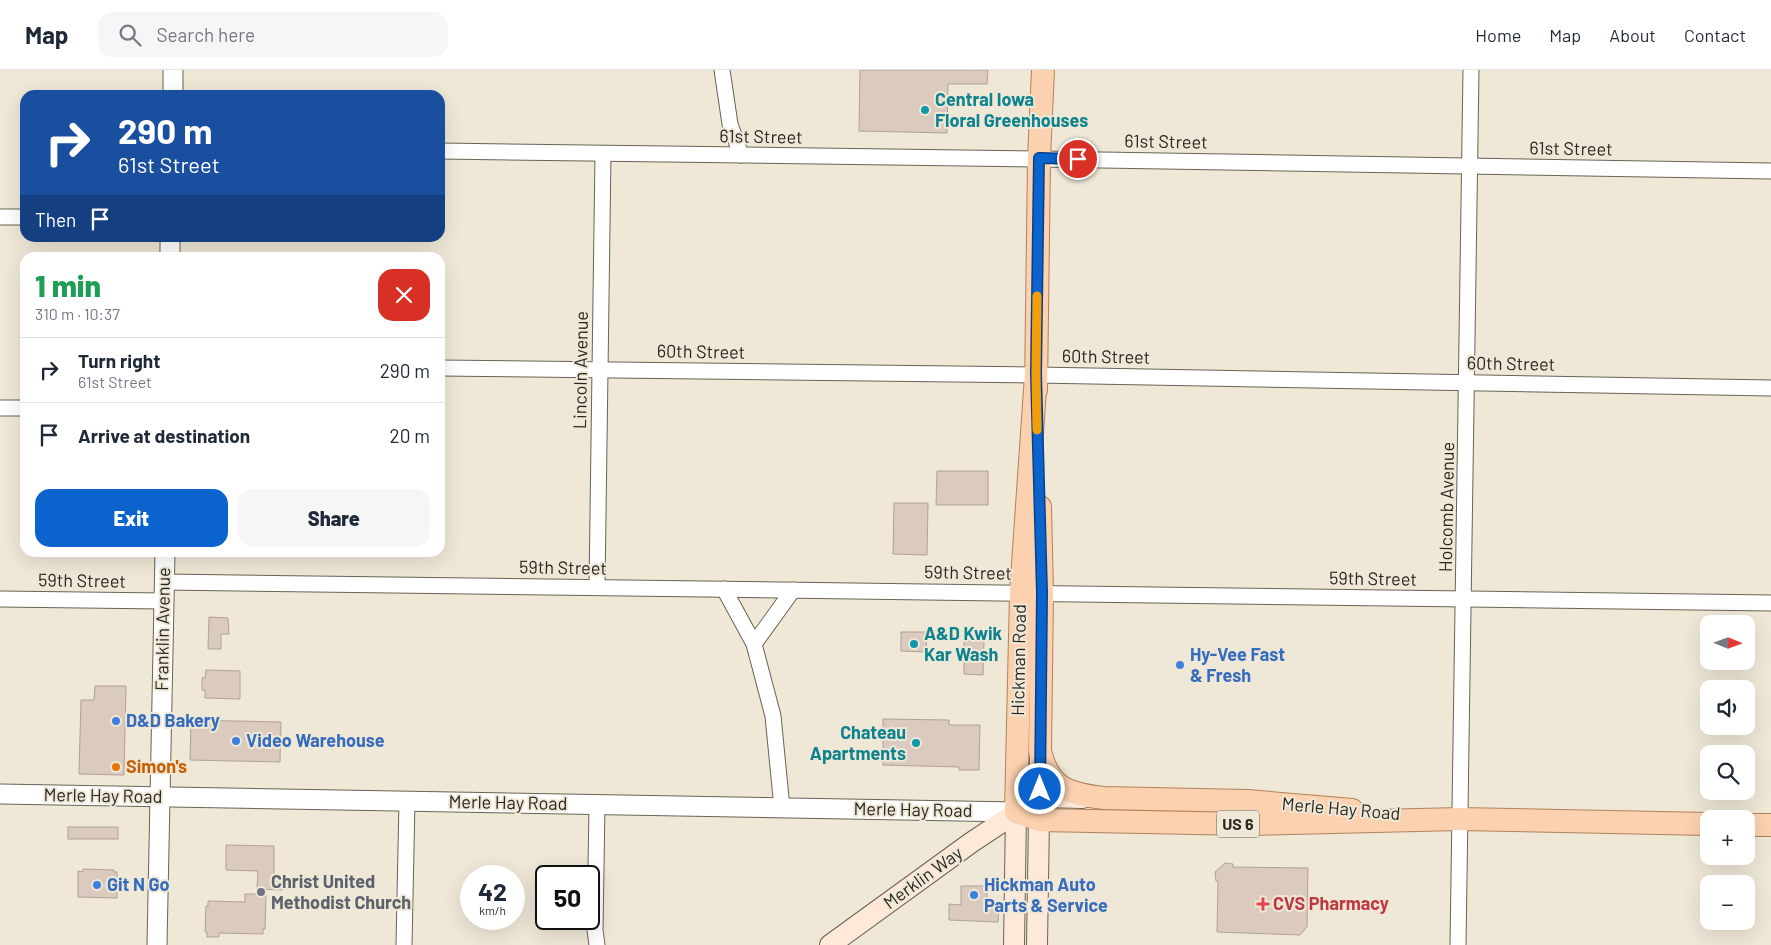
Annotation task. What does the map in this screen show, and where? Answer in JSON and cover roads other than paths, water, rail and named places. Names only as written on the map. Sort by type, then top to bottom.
[{"type":"main road","name":"Hickman Road","points":[[1036,70],[1039,158]]},
{"type":"main road","name":"Hickman Road","points":[[1014,945],[1016,812],[1032,593],[1039,158],[1043,70]]},
{"type":"main road","name":"Hickman Road","points":[[1032,593],[1040,751],[1038,945]]},
{"type":"main road","name":"US 6","points":[[1040,751],[1044,766],[1057,784],[1083,796],[1104,798]]},
{"type":"main road","points":[[1016,812],[1040,797]]},
{"type":"main road","name":"Merle Hay Road","points":[[1040,797],[1247,801],[1460,819]]},
{"type":"main road","name":"Merle Hay Road","points":[[1016,812],[1040,820],[1246,824],[1460,819],[1700,824]]},
{"type":"main road","name":"Merklin Way","points":[[830,945],[1016,812]]},
{"type":"main road","points":[[1755,825],[1771,825]]},
{"type":"street","points":[[173,90],[174,70]]},
{"type":"street","points":[[722,70],[730,124],[741,155]]},
{"type":"street","name":"Holcomb Avenue","points":[[1458,945],[1471,70]]},
{"type":"street","name":"61st Street","points":[[445,151],[1039,158],[1771,171]]},
{"type":"street","name":"Lincoln Avenue","points":[[597,587],[603,154]]},
{"type":"street","points":[[0,216],[20,217]]},
{"type":"street","name":"60th Street","points":[[445,368],[1036,374],[1771,388]]},
{"type":"street","points":[[0,408],[20,408]]},
{"type":"street","name":"Franklin Avenue","points":[[157,945],[165,557]]},
{"type":"street","name":"59th Street","points":[[164,582],[1771,603]]},
{"type":"street","points":[[724,589],[754,644],[773,716],[782,808]]},
{"type":"street","points":[[754,644],[793,590]]},
{"type":"street","name":"59th Street","points":[[0,599],[164,601]]},
{"type":"street","name":"Merle Hay Road","points":[[0,794],[1016,812]]},
{"type":"street","points":[[404,945],[407,801]]},
{"type":"street","points":[[597,805],[595,930],[597,945]]},
{"type":"place","name":"Central Iowa Floral Greenhouses","points":[[925,110]]},
{"type":"place","name":"A&D Kwik Kar Wash","points":[[914,644]]},
{"type":"place","name":"Hy-Vee Fast & Fresh","points":[[1180,665]]},
{"type":"place","name":"D&D Bakery","points":[[116,721]]},
{"type":"place","name":"Video Warehouse","points":[[236,741]]},
{"type":"place","name":"Chateau Apartments","points":[[916,743]]},
{"type":"place","name":"Simon's","points":[[116,767]]},
{"type":"place","name":"Git N Go","points":[[97,885]]},
{"type":"place","name":"Christ United Methodist Church","points":[[261,892]]},
{"type":"place","name":"Hickman Auto Parts & Service","points":[[974,895]]},
{"type":"place","name":"CVS Pharmacy","points":[[1263,904]]}]
